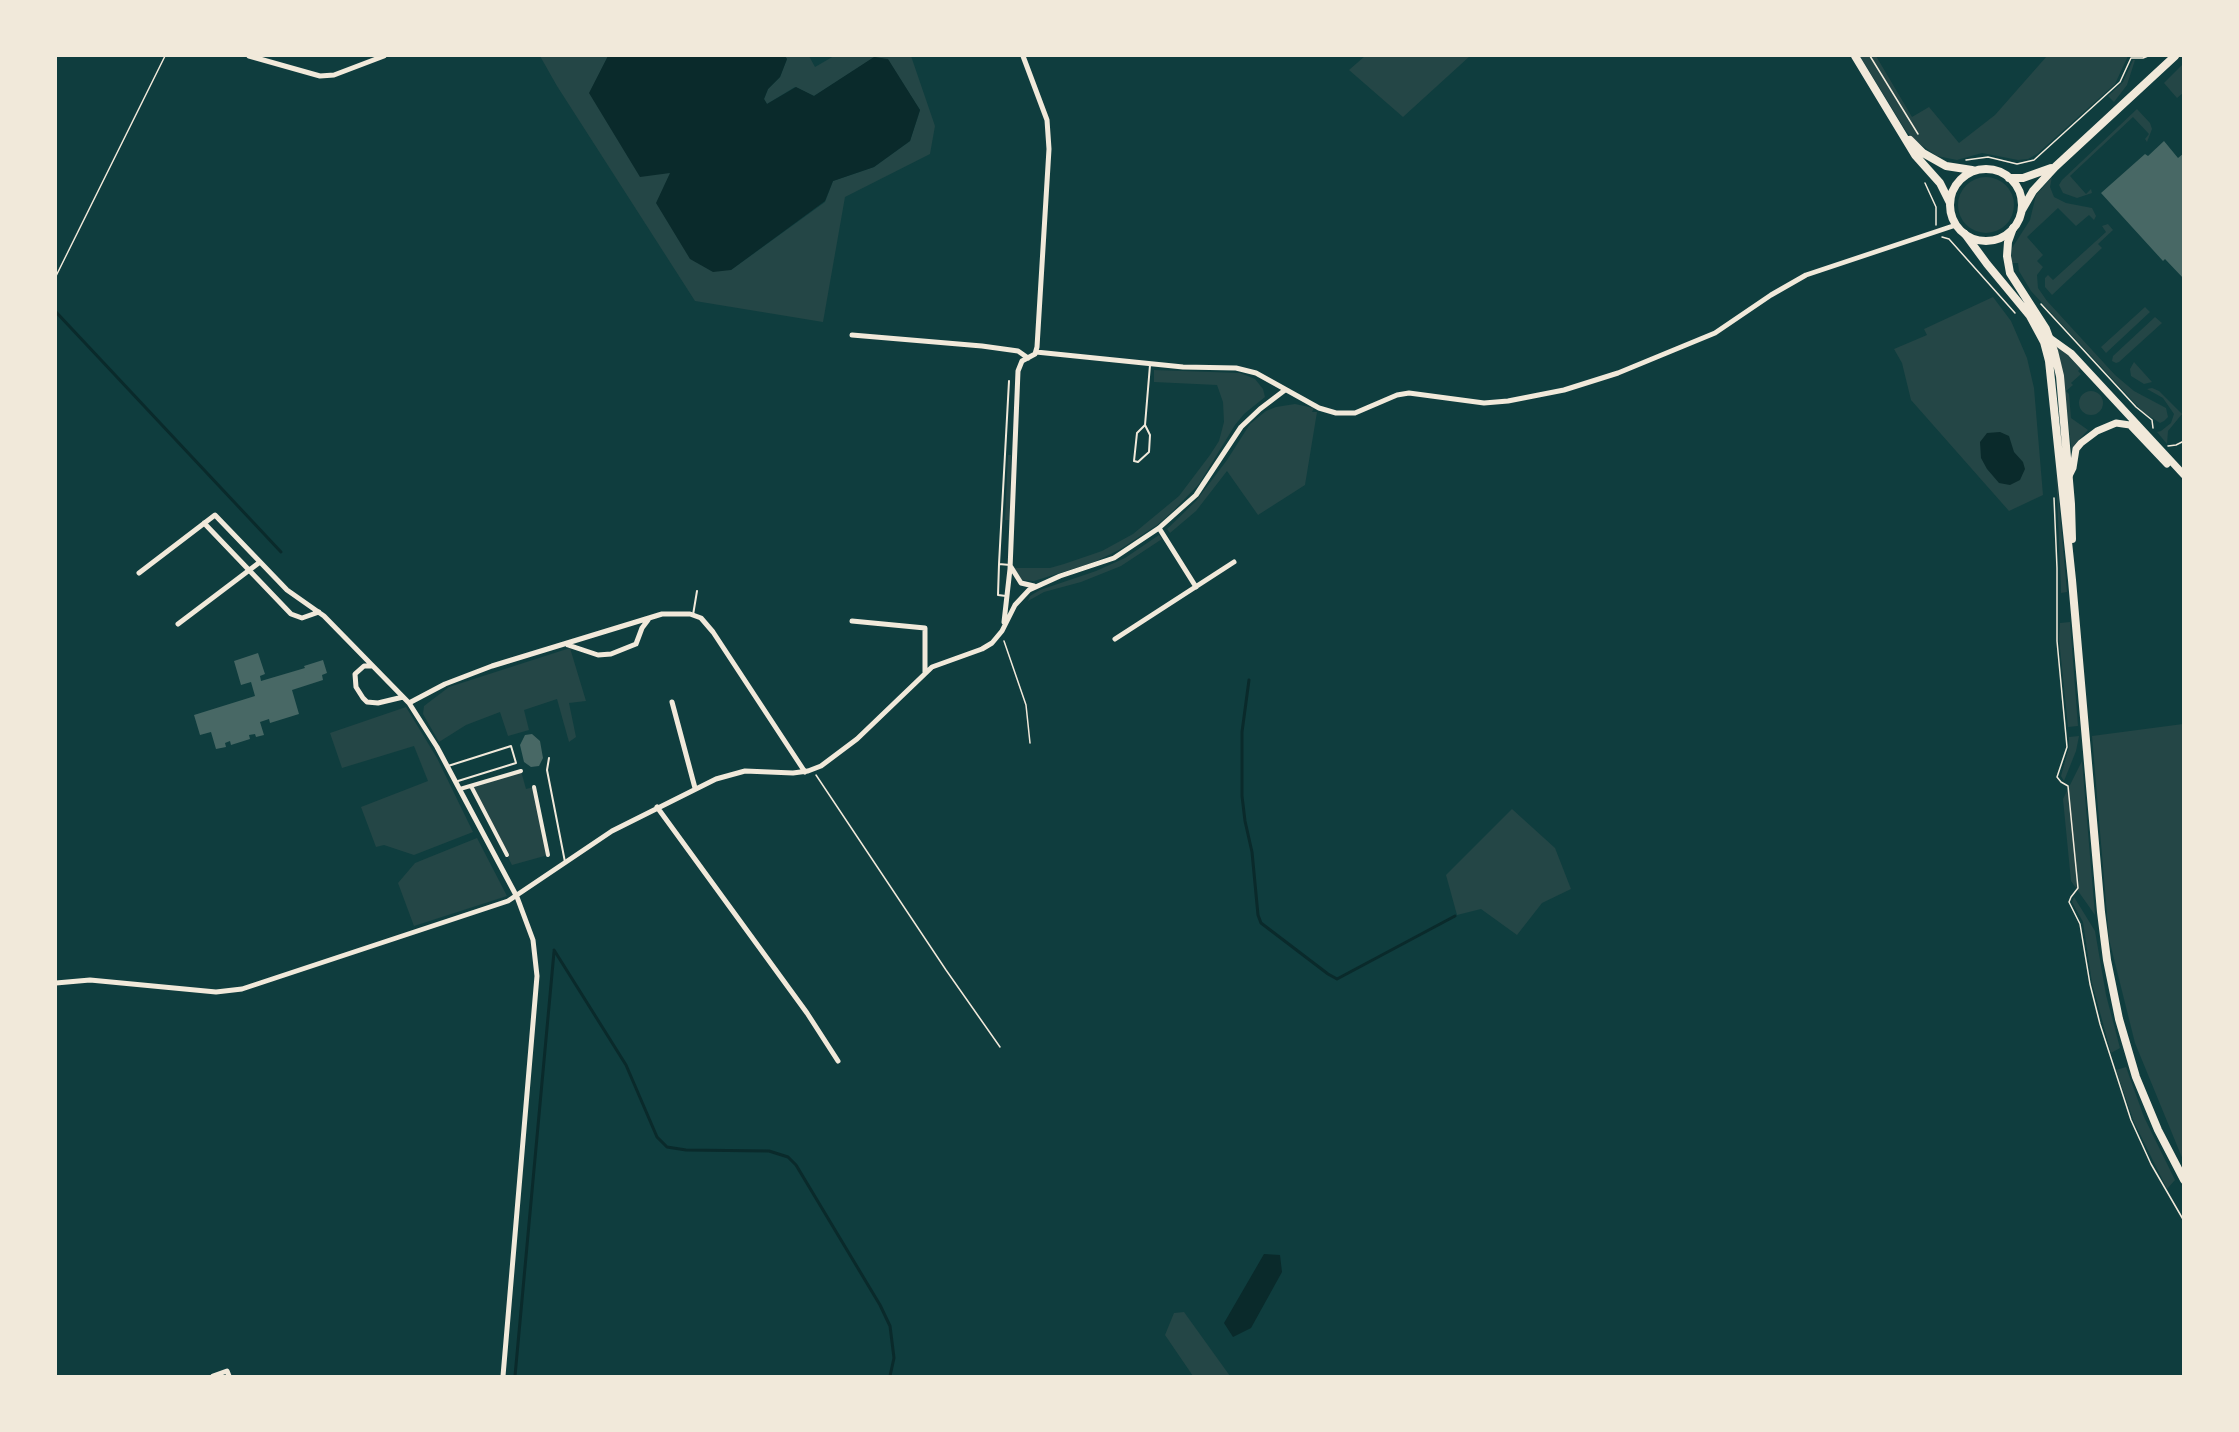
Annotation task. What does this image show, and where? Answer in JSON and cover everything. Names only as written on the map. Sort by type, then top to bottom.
[{"type":"main road","points":[[1855,56],[1915,156],[1942,187],[1950,203]]},
{"type":"main road","points":[[2072,580],[2069,476],[2060,376],[2050,338],[2035,310],[2017,287],[2010,273],[2007,256],[2008,242],[2033,191],[2055,167],[2175,56]]},
{"type":"main road","points":[[1898,126],[1915,146],[1931,158],[1952,168],[1989,169],[2010,178],[2023,178],[2055,167]]},
{"type":"main road","points":[[1978,170],[1965,175],[1956,184],[1950,211],[1956,225],[2030,316],[2043,342],[2049,362],[2072,580],[2100,912],[2109,977],[2121,1028],[2141,1089],[2161,1136],[2184,1180]]},
{"type":"main road","points":[[2005,175],[2018,189],[2021,201],[2020,214]]},
{"type":"main road","points":[[1965,234],[1977,240],[1990,240],[2003,237],[2013,228]]},
{"type":"street","points":[[249,56],[320,76],[334,75],[384,56]]},
{"type":"street","points":[[1023,56],[1045,113],[1049,138],[1040,325],[1036,352]]},
{"type":"street","points":[[1002,630],[1010,567],[1018,371],[1022,361],[1036,352],[1150,364],[1236,368],[1256,373],[1326,411],[1346,414],[1356,413],[1398,394],[1425,394],[1484,403],[1531,398],[1618,373],[1700,340],[1729,324],[1790,282],[1806,275],[1956,225]]},
{"type":"street","points":[[852,335],[982,346],[1018,351],[1028,358]]},
{"type":"street","points":[[2050,338],[2071,352],[2184,475]]},
{"type":"street","points":[[56,983],[90,980],[204,991],[232,991],[498,905],[516,897],[612,831],[695,788],[723,777],[746,771],[812,770],[842,751],[925,672],[939,663],[982,649],[996,639],[1024,594],[1036,586],[1114,558],[1160,528],[1196,495],[1241,427],[1285,390]]},
{"type":"street","points":[[2069,476],[2073,468],[2076,449],[2081,444],[2108,425],[2123,423],[2130,425],[2184,481]]},
{"type":"street","points":[[139,573],[215,515],[287,590],[319,612],[409,703],[448,766],[516,897],[533,940],[537,976],[503,1377]]},
{"type":"street","points":[[204,523],[291,614],[302,618],[319,612]]},
{"type":"street","points":[[1160,528],[1196,587]]},
{"type":"street","points":[[178,624],[260,562]]},
{"type":"street","points":[[1115,639],[1234,562]]},
{"type":"street","points":[[1010,567],[1021,583],[1024,594]]},
{"type":"street","points":[[1021,583],[1036,586]]},
{"type":"street","points":[[1008,588],[1019,600]]},
{"type":"street","points":[[409,703],[474,672],[671,612],[693,615],[701,618],[713,632],[805,771]]},
{"type":"street","points":[[564,645],[598,654],[611,654],[636,644],[645,623],[653,617]]},
{"type":"street","points":[[852,621],[925,628],[925,672]]},
{"type":"street","points":[[373,666],[364,666],[355,674],[356,687],[363,698],[367,702],[378,704],[403,697]]},
{"type":"street","points":[[672,702],[695,788]]},
{"type":"street","points":[[460,789],[521,771]]},
{"type":"street","points":[[471,786],[507,855]]},
{"type":"street","points":[[534,787],[548,855]]},
{"type":"street","points":[[657,807],[807,1013],[838,1061]]},
{"type":"street","points":[[213,1377],[228,1374]]},
{"type":"lane","points":[[1145,424],[1137,433],[1134,461],[1138,462],[1149,452],[1150,435],[1145,424],[1150,364]]},
{"type":"lane","points":[[1008,596],[998,595],[1009,381]]},
{"type":"lane","points":[[1008,399],[1017,399]]},
{"type":"lane","points":[[1005,448],[1015,448]]},
{"type":"lane","points":[[999,564],[1010,567]]},
{"type":"lane","points":[[693,615],[697,591]]},
{"type":"lane","points":[[448,766],[511,746],[516,764],[456,782]]},
{"type":"lane","points":[[549,759],[547,770],[565,862]]},
{"type":"path","points":[[56,276],[165,56]]},
{"type":"path","points":[[1870,56],[1920,137]]},
{"type":"path","points":[[1962,161],[1980,156],[1997,158],[2014,164],[2034,160],[2120,82],[2131,58],[2148,56]]},
{"type":"path","points":[[1925,183],[1936,207],[1936,224],[1939,231],[2017,314]]},
{"type":"path","points":[[1987,282],[1995,274]]},
{"type":"path","points":[[2039,302],[2136,407],[2152,420],[2153,432]]},
{"type":"path","points":[[2164,446],[2176,445],[2184,441]]},
{"type":"path","points":[[2054,496],[2058,567],[2057,641],[2067,747],[2057,777],[2068,786],[2078,888],[2069,902],[2080,924],[2090,984],[2100,1024],[2131,1120],[2151,1164],[2184,1221]]},
{"type":"path","points":[[1002,630],[1026,705],[1030,743]]},
{"type":"path","points":[[812,770],[1000,1047]]},
{"type":"shaded area","points":[[540,56],[608,56],[590,93],[670,172],[731,270],[825,202],[833,181],[874,167],[910,141],[920,110],[888,60],[875,57],[814,96],[795,87],[767,104],[764,99],[768,89],[780,77],[787,59],[785,56],[809,56],[815,67],[834,56],[911,56],[935,126],[930,154],[845,197],[823,322],[695,301]]},
{"type":"shaded area","points":[[608,56],[785,56],[787,59],[780,77],[768,89],[764,99],[767,104],[796,87],[814,96],[874,57],[888,59],[920,110],[910,141],[874,167],[833,181],[825,201],[731,270],[713,272],[690,259],[656,203],[670,173],[640,177],[589,93]]},
{"type":"shaded area","points":[[1365,56],[1470,56],[1403,117],[1349,70]]},
{"type":"shaded area","points":[[1860,56],[1876,56],[1912,117],[1929,107],[1959,143],[1995,115],[2047,56],[2128,56],[2115,84],[2037,154],[2028,159],[2018,160],[1982,153],[1957,160],[1937,156],[1906,131]]},
{"type":"shaded area","points":[[2135,60],[2127,85],[2114,102],[2108,96],[2123,82]]},
{"type":"shaded area","points":[[2183,64],[2183,93],[2177,98],[2164,83]]},
{"type":"shaded area","points":[[2137,109],[2150,123],[2152,129],[2147,142],[2145,139],[2149,134],[2133,117],[2070,176],[2086,194],[2091,189],[2092,193],[2077,198],[2063,193],[2059,185],[2062,180]]},
{"type":"shaded area","points":[[1981,177],[1991,177],[2006,185],[2012,194],[2014,205],[2012,216],[2006,225],[1991,233],[1981,233],[1970,228],[1963,221],[1958,210],[1958,200],[1963,189],[1970,182]]},
{"type":"shaded area","points":[[2052,177],[2050,187],[2054,197],[2066,203],[2092,208],[2096,216],[2094,220],[2089,215],[2076,226],[2058,208],[2027,237],[2043,255],[2037,261],[2043,267],[2037,275],[2038,288],[2047,301],[2115,375],[2134,391],[2166,408],[2168,417],[2160,423],[2143,412],[2031,291],[2019,271],[2018,263],[2012,263],[2012,248],[2030,220],[2036,195]]},
{"type":"shaded area","points":[[2108,224],[2113,230],[2098,244],[2102,248],[2052,295],[2045,287],[2045,278],[2048,275],[2053,280],[2106,232],[2102,226]]},
{"type":"shaded area","points":[[1993,297],[2011,321],[2027,358],[2034,388],[2043,495],[2009,511],[1911,400],[1902,363],[1894,349],[1927,335],[1924,329]]},
{"type":"shaded area","points":[[2145,307],[2150,312],[2106,353],[2101,347]]},
{"type":"shaded area","points":[[2155,317],[2162,323],[2119,362],[2112,361],[2113,356]]},
{"type":"shaded area","points":[[2057,347],[2067,353],[2080,369],[2078,371],[2081,374],[2066,391],[2069,394],[2071,418],[2088,430],[2075,444],[2072,453],[2061,365]]},
{"type":"shaded area","points":[[2134,362],[2152,382],[2144,384],[2131,376],[2130,369]]},
{"type":"shaded area","points":[[1154,370],[1240,373],[1255,379],[1263,389],[1265,397],[1244,414],[1235,425],[1199,484],[1157,525],[1119,550],[1092,563],[1034,581],[1022,580],[1014,568],[1050,568],[1064,564],[1102,551],[1133,534],[1179,496],[1219,441],[1224,422],[1223,402],[1217,385],[1154,382]]},
{"type":"shaded area","points":[[2152,388],[2159,391],[2182,414],[2168,431],[2167,444],[2157,432],[2171,423],[2174,414],[2163,398],[2147,389]]},
{"type":"shaded area","points":[[2091,391],[2100,394],[2103,403],[2100,412],[2091,415],[2082,412],[2079,403],[2082,394]]},
{"type":"shaded area","points":[[1295,404],[1314,408],[1312,412],[1317,412],[1305,485],[1258,515],[1227,471],[1196,511],[1170,533],[1167,529],[1196,501],[1227,460],[1250,424],[1266,411]]},
{"type":"shaded area","points":[[2000,432],[2009,436],[2014,452],[2023,462],[2025,469],[2020,480],[2010,485],[1999,483],[1981,458],[1980,442],[1987,433]]},
{"type":"shaded area","points":[[1008,455],[1011,455],[1010,520],[1005,520]]},
{"type":"shaded area","points":[[2056,470],[2067,592],[2061,593],[2060,565]]},
{"type":"shaded area","points":[[1159,535],[1162,539],[1121,566],[1081,582],[1044,592],[1028,601],[1030,596],[1040,590],[1096,571],[1125,558]]},
{"type":"shaded area","points":[[2070,622],[2078,726],[2068,727],[2059,639],[2060,623]]},
{"type":"shaded area","points":[[570,648],[586,701],[569,703],[576,737],[569,742],[557,699],[524,710],[529,730],[508,736],[500,712],[466,725],[439,742],[423,714],[424,706],[449,687]]},
{"type":"shaded area","points":[[406,707],[437,758],[473,832],[414,855],[384,845],[376,847],[361,807],[428,781],[414,746],[342,768],[330,733]]},
{"type":"shaded area","points":[[2184,724],[2183,1160],[2135,1043],[2109,939],[2092,736]]},
{"type":"shaded area","points":[[2079,736],[2076,751],[2064,781],[2061,776],[2069,747],[2069,737]]},
{"type":"shaded area","points":[[2082,761],[2095,915],[2071,881],[2063,799]]},
{"type":"shaded area","points":[[521,771],[526,789],[534,787],[548,855],[512,865],[471,786]]},
{"type":"shaded area","points":[[1512,809],[1555,848],[1571,889],[1542,903],[1517,935],[1481,909],[1457,915],[1446,875]]},
{"type":"shaded area","points":[[477,838],[507,896],[414,926],[398,883],[415,863]]},
{"type":"shaded area","points":[[2074,897],[2095,931],[2106,995],[2120,1048],[2111,1053],[2092,983],[2083,922],[2072,902]]},
{"type":"shaded area","points":[[2126,1067],[2144,1117],[2175,1180],[2167,1189],[2134,1122],[2116,1070]]},
{"type":"shaded area","points":[[1264,1254],[1280,1255],[1282,1272],[1251,1328],[1233,1337],[1224,1323]]},
{"type":"shaded area","points":[[1184,1312],[1230,1376],[1193,1376],[1165,1335],[1174,1313]]},
{"type":"building","points":[[2164,141],[2178,158],[2184,153],[2184,279],[2165,259],[2163,261],[2101,193],[2145,154],[2148,156]]},
{"type":"building","points":[[258,653],[265,674],[260,676],[261,681],[305,668],[304,666],[323,660],[327,673],[322,675],[323,680],[292,690],[299,714],[270,723],[269,719],[260,722],[264,735],[256,737],[255,734],[249,735],[250,739],[231,745],[230,741],[225,743],[226,747],[216,749],[211,732],[200,735],[194,715],[255,696],[251,682],[241,685],[234,661]]},
{"type":"building","points":[[532,734],[540,741],[543,758],[539,766],[531,767],[524,762],[520,745],[525,735]]},
{"type":"waterway","points":[[56,312],[281,552]]},
{"type":"waterway","points":[[1249,680],[1242,732],[1242,796],[1261,923],[1337,979],[1455,916]]},
{"type":"waterway","points":[[554,950],[626,1065],[657,1137],[667,1147],[686,1150],[769,1151],[788,1157],[796,1165],[880,1305],[890,1326],[894,1358],[890,1376]]},
{"type":"waterway","points":[[515,1376],[554,952]]}]
